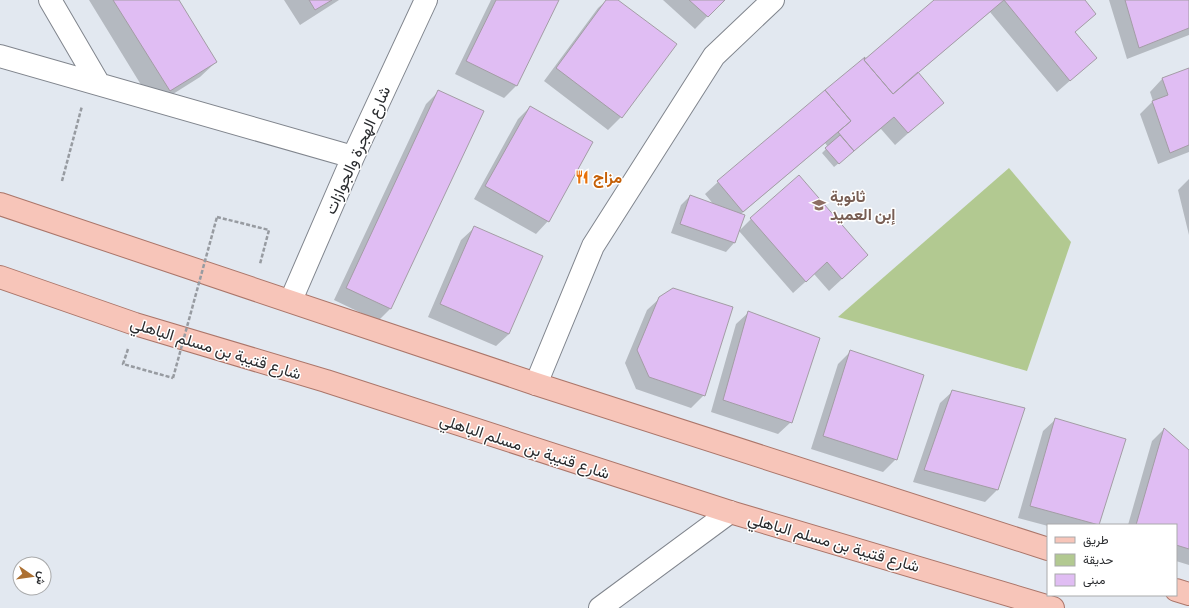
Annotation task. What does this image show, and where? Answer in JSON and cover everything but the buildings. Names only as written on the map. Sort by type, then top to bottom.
[{"type":"main road","points":[[0,204],[291,300],[536,384],[1047,549]]},
{"type":"main road","name":"شارع قتيبة بن مسلم الباهلي","points":[[0,277],[136,324],[326,381],[730,512],[1017,602],[1053,608]]},
{"type":"main road","points":[[1177,590],[1189,594]]},
{"type":"street","points":[[50,0],[94,82]]},
{"type":"street","name":"شارع الهجرة والجوازات","points":[[291,300],[353,157],[426,0]]},
{"type":"street","points":[[536,384],[592,246],[714,56],[773,0]]},
{"type":"street","points":[[0,56],[353,157]]},
{"type":"street","points":[[600,608],[730,512]]},
{"type":"path","points":[[62,181],[94,82]]},
{"type":"path","points":[[123,364],[173,378],[216,217],[269,230],[254,289]]},
{"type":"green space","points":[[1009,168],[1071,242],[1027,371],[838,317]]},
{"type":"place","name":"مزاج","points":[[582,177]]},
{"type":"place","name":"ثانوية إبن العميد","points":[[819,205]]}]
